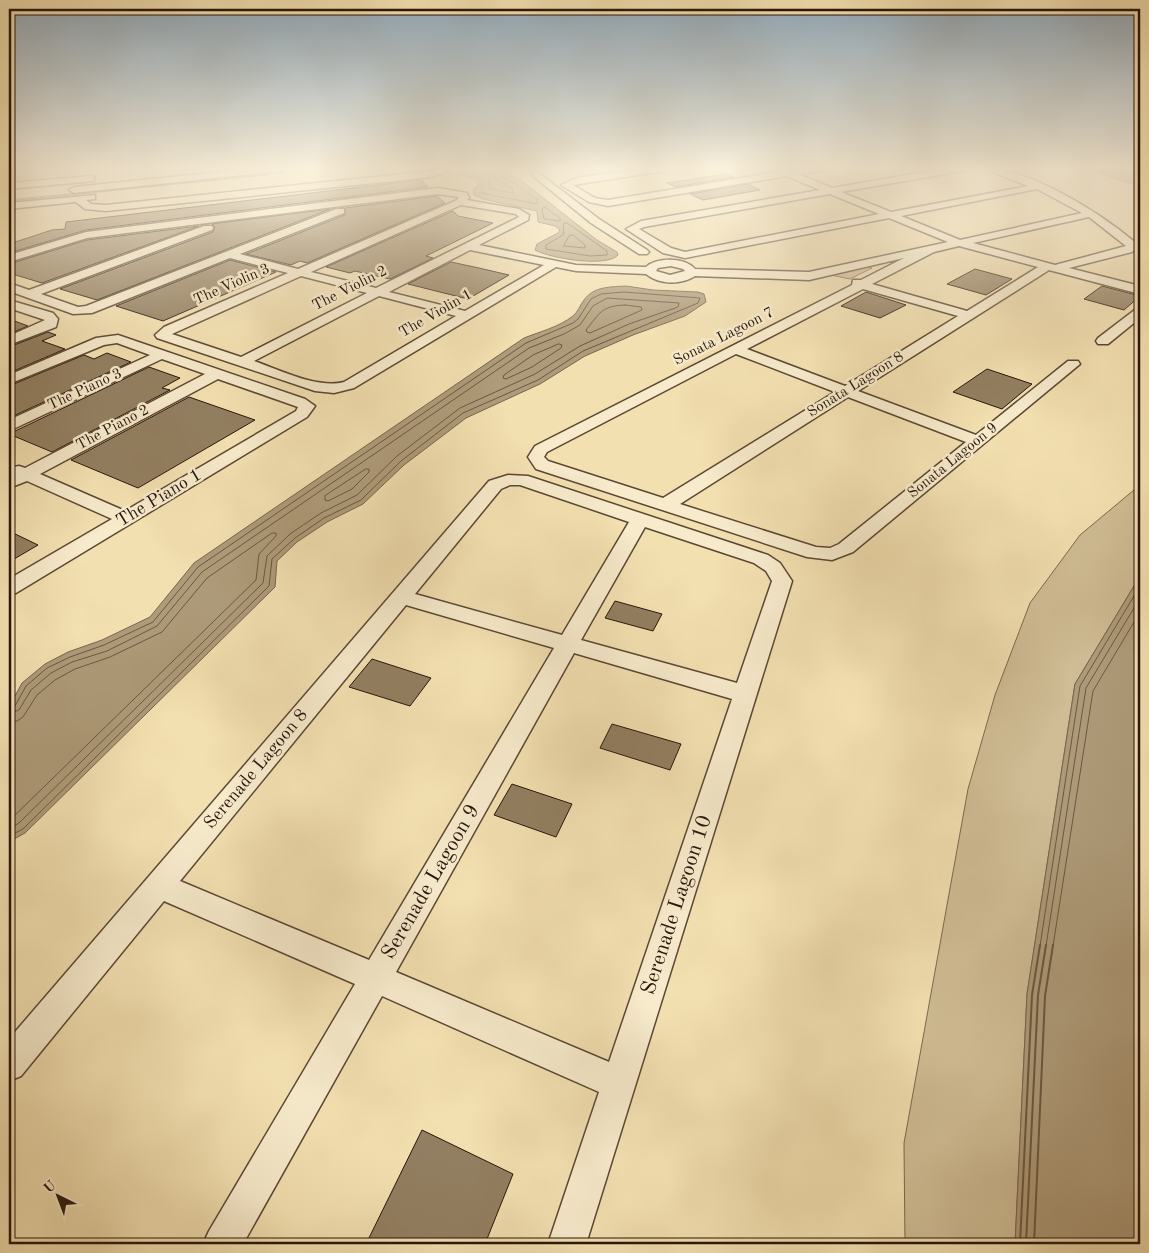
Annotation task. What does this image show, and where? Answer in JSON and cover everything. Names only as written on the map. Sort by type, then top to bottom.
[{"type":"street","points":[[9,259],[86,235],[158,226]]},
{"type":"street","points":[[30,294],[214,226]]},
{"type":"street","points":[[9,287],[77,311],[99,307],[302,226]]},
{"type":"street","name":"The Violin 3","points":[[241,362],[169,339],[162,335],[169,330],[404,226]]},
{"type":"street","name":"The Violin 2","points":[[241,362],[507,226]]},
{"type":"street","points":[[604,226],[662,264]]},
{"type":"street","points":[[634,226],[631,229],[667,251],[684,255],[832,226]]},
{"type":"street","points":[[919,226],[959,243],[1140,290]]},
{"type":"street","points":[[809,276],[1034,226]]},
{"type":"street","name":"Sonata Lagoon 8","points":[[666,504],[968,315],[1052,267],[1128,250],[1133,246],[1107,226]]},
{"type":"street","points":[[469,246],[576,268],[649,271],[653,275],[671,279],[689,276],[692,272],[809,276],[864,284],[968,315]]},
{"type":"street","name":"Sonata Lagoon 7","points":[[666,504],[542,465],[536,458],[541,449],[931,249]]},
{"type":"street","points":[[230,255],[467,315]]},
{"type":"street","name":"The Violin 1","points":[[241,362],[320,388],[334,389],[348,384],[553,264]]},
{"type":"street","points":[[649,271],[650,268],[662,264],[687,266],[692,272]]},
{"type":"street","points":[[9,341],[51,324],[52,320],[48,316],[13,307]]},
{"type":"street","points":[[1103,341],[1140,312]]},
{"type":"street","points":[[9,380],[101,341],[118,339],[218,374]]},
{"type":"street","points":[[735,349],[977,442]]},
{"type":"street","name":"The Piano 3","points":[[9,426],[162,354]]},
{"type":"street","name":"Sonata Lagoon 9","points":[[666,504],[814,553],[832,554],[846,548],[1072,364]]},
{"type":"street","name":"The Piano 1","points":[[9,588],[302,414],[307,406],[218,374]]},
{"type":"street","name":"The Piano 2","points":[[9,483],[218,374]]},
{"type":"street","points":[[9,466],[126,518]]},
{"type":"street","name":"Serenade Lagoon 8","points":[[9,1064],[495,485],[508,480],[522,480],[640,519]]},
{"type":"street","name":"Serenade Lagoon 10","points":[[567,1244],[782,581],[773,567],[761,559],[640,519]]},
{"type":"street","name":"Serenade Lagoon 9","points":[[222,1244],[640,519]]},
{"type":"street","points":[[401,597],[745,694]]},
{"type":"street","points":[[159,885],[619,1083]]},
{"type":"shaded area","points":[[864,267],[872,268],[850,279],[831,275]]},
{"type":"shaded area","points":[[1140,485],[1140,576],[1075,684],[1027,994],[1015,1244],[905,1244],[904,1143],[968,789],[995,695],[1030,603],[1080,535]]},
{"type":"water","points":[[556,226],[580,226],[617,252],[618,255],[612,259],[591,261],[565,259],[535,250],[537,244],[558,233],[560,230]]},
{"type":"water","points":[[626,286],[653,290],[698,292],[704,294],[706,302],[685,316],[633,335],[585,356],[540,384],[466,418],[404,465],[363,504],[327,522],[297,542],[277,561],[275,587],[25,833],[9,842],[9,707],[22,683],[45,664],[68,652],[102,640],[150,617],[194,563],[524,338],[567,320],[575,314],[588,295],[603,288]]},
{"type":"water","points":[[1140,576],[1140,1244],[1015,1244],[1027,994],[1075,684]]},
{"type":"building","points":[[65,226],[114,226],[86,230],[9,253],[9,244],[52,230],[65,229]]},
{"type":"building","points":[[198,226],[42,283],[9,273],[9,264],[87,240]]},
{"type":"building","points":[[285,226],[97,300],[60,289],[213,232],[215,227]]},
{"type":"building","points":[[316,226],[391,226],[307,263],[300,261],[291,265],[246,254]]},
{"type":"building","points":[[418,226],[486,226],[426,256],[433,258],[390,279],[326,267]]},
{"type":"building","points":[[230,260],[276,272],[163,321],[116,306]]},
{"type":"building","points":[[451,262],[509,275],[468,299],[408,284]]},
{"type":"building","points":[[975,269],[1012,279],[986,295],[947,284]]},
{"type":"building","points":[[1102,286],[1140,296],[1124,310],[1084,299]]},
{"type":"building","points":[[866,292],[906,305],[880,318],[841,306]]},
{"type":"building","points":[[9,319],[28,326],[9,334]]},
{"type":"building","points":[[48,332],[56,335],[42,341],[65,349],[9,373],[9,347]]},
{"type":"building","points":[[107,353],[131,362],[9,418],[9,386],[84,355],[94,359]]},
{"type":"building","points":[[149,367],[180,378],[162,388],[170,390],[52,452],[9,434]]},
{"type":"building","points":[[987,369],[1032,384],[1002,409],[953,392]]},
{"type":"building","points":[[189,397],[255,420],[138,488],[71,460]]},
{"type":"building","points":[[9,531],[38,545],[9,562]]},
{"type":"building","points":[[615,601],[662,614],[653,631],[605,618]]},
{"type":"building","points":[[372,659],[431,678],[410,706],[349,687]]},
{"type":"building","points":[[612,724],[681,744],[670,770],[600,748]]},
{"type":"building","points":[[512,784],[572,804],[556,837],[494,815]]},
{"type":"building","points":[[422,1130],[513,1174],[485,1244],[366,1244]]}]
